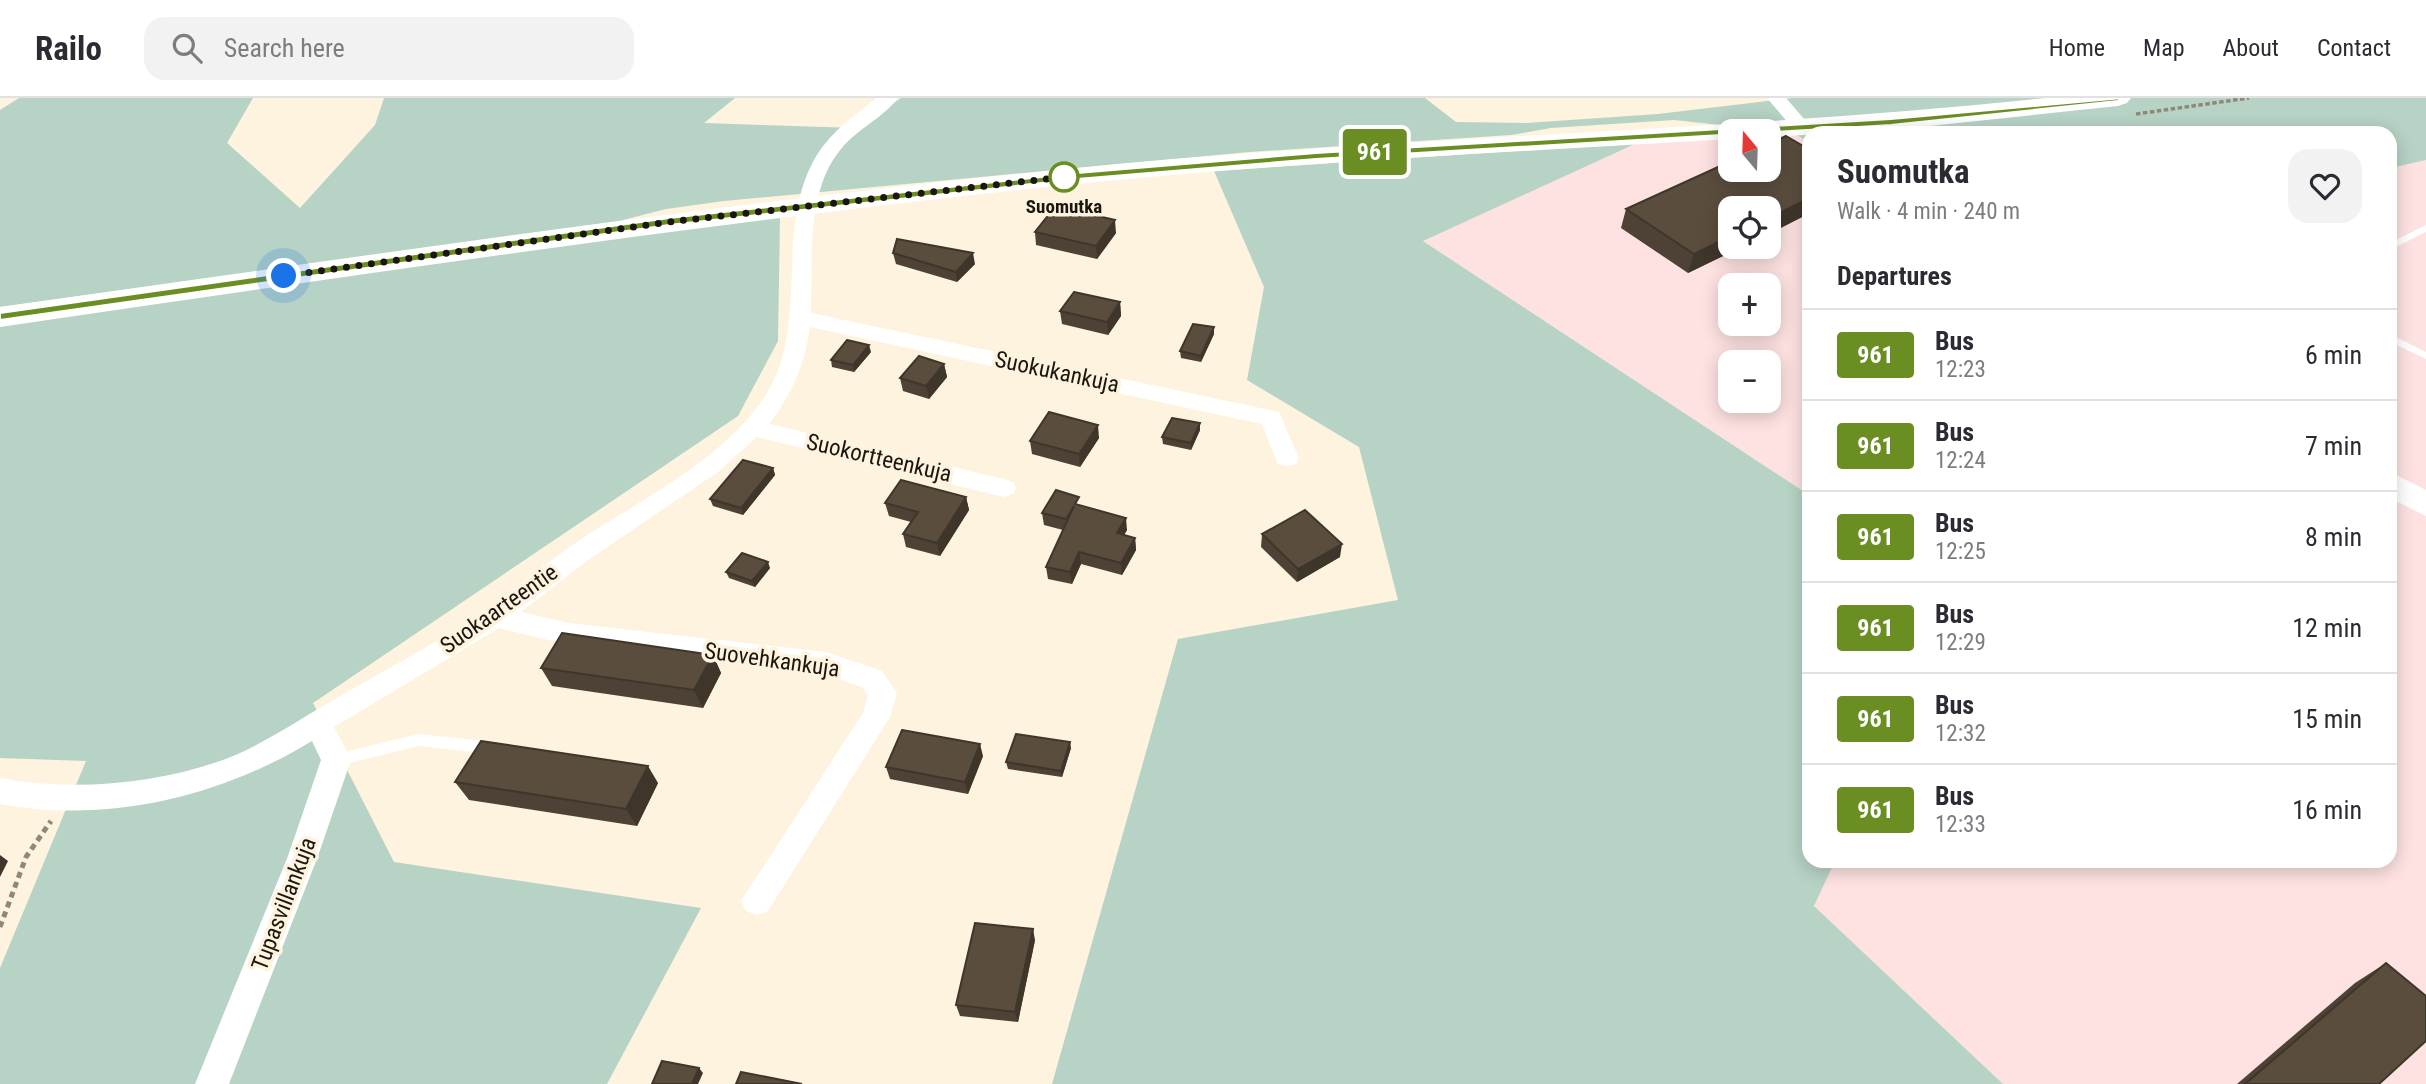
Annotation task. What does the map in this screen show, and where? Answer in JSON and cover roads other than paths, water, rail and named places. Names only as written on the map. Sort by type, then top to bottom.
[{"type":"main road","points":[[1911,126],[2118,98]]},
{"type":"main road","points":[[0,317],[805,205],[1077,176],[1316,156],[1802,127]]},
{"type":"street","name":"Suokaarteentie","points":[[0,791],[68,796],[146,792],[212,777],[318,723],[496,617],[578,554],[719,458],[753,428],[775,399],[795,359],[802,318],[802,222],[805,205],[824,160],[849,129],[889,98]]},
{"type":"street","points":[[1776,98],[1802,127]]},
{"type":"street","name":"Suokukankuja","points":[[802,318],[1271,418],[1287,458]]},
{"type":"street","name":"Suokortteenkuja","points":[[753,428],[1004,488]]},
{"type":"street","points":[[2397,487],[2426,505]]},
{"type":"street","name":"Suovehkankuja","points":[[496,617],[569,635],[826,663],[872,679],[883,692],[876,717],[757,901]]},
{"type":"street","points":[[318,723],[335,760]]},
{"type":"street","name":"Tupasvillankuja","points":[[212,1084],[303,856],[335,760]]},
{"type":"lane","points":[[2397,244],[2426,229]]},
{"type":"lane","points":[[2397,341],[2426,356]]},
{"type":"lane","points":[[335,760],[419,740],[513,750]]},
{"type":"place","name":"Suomutka","points":[[1064,177]]}]
